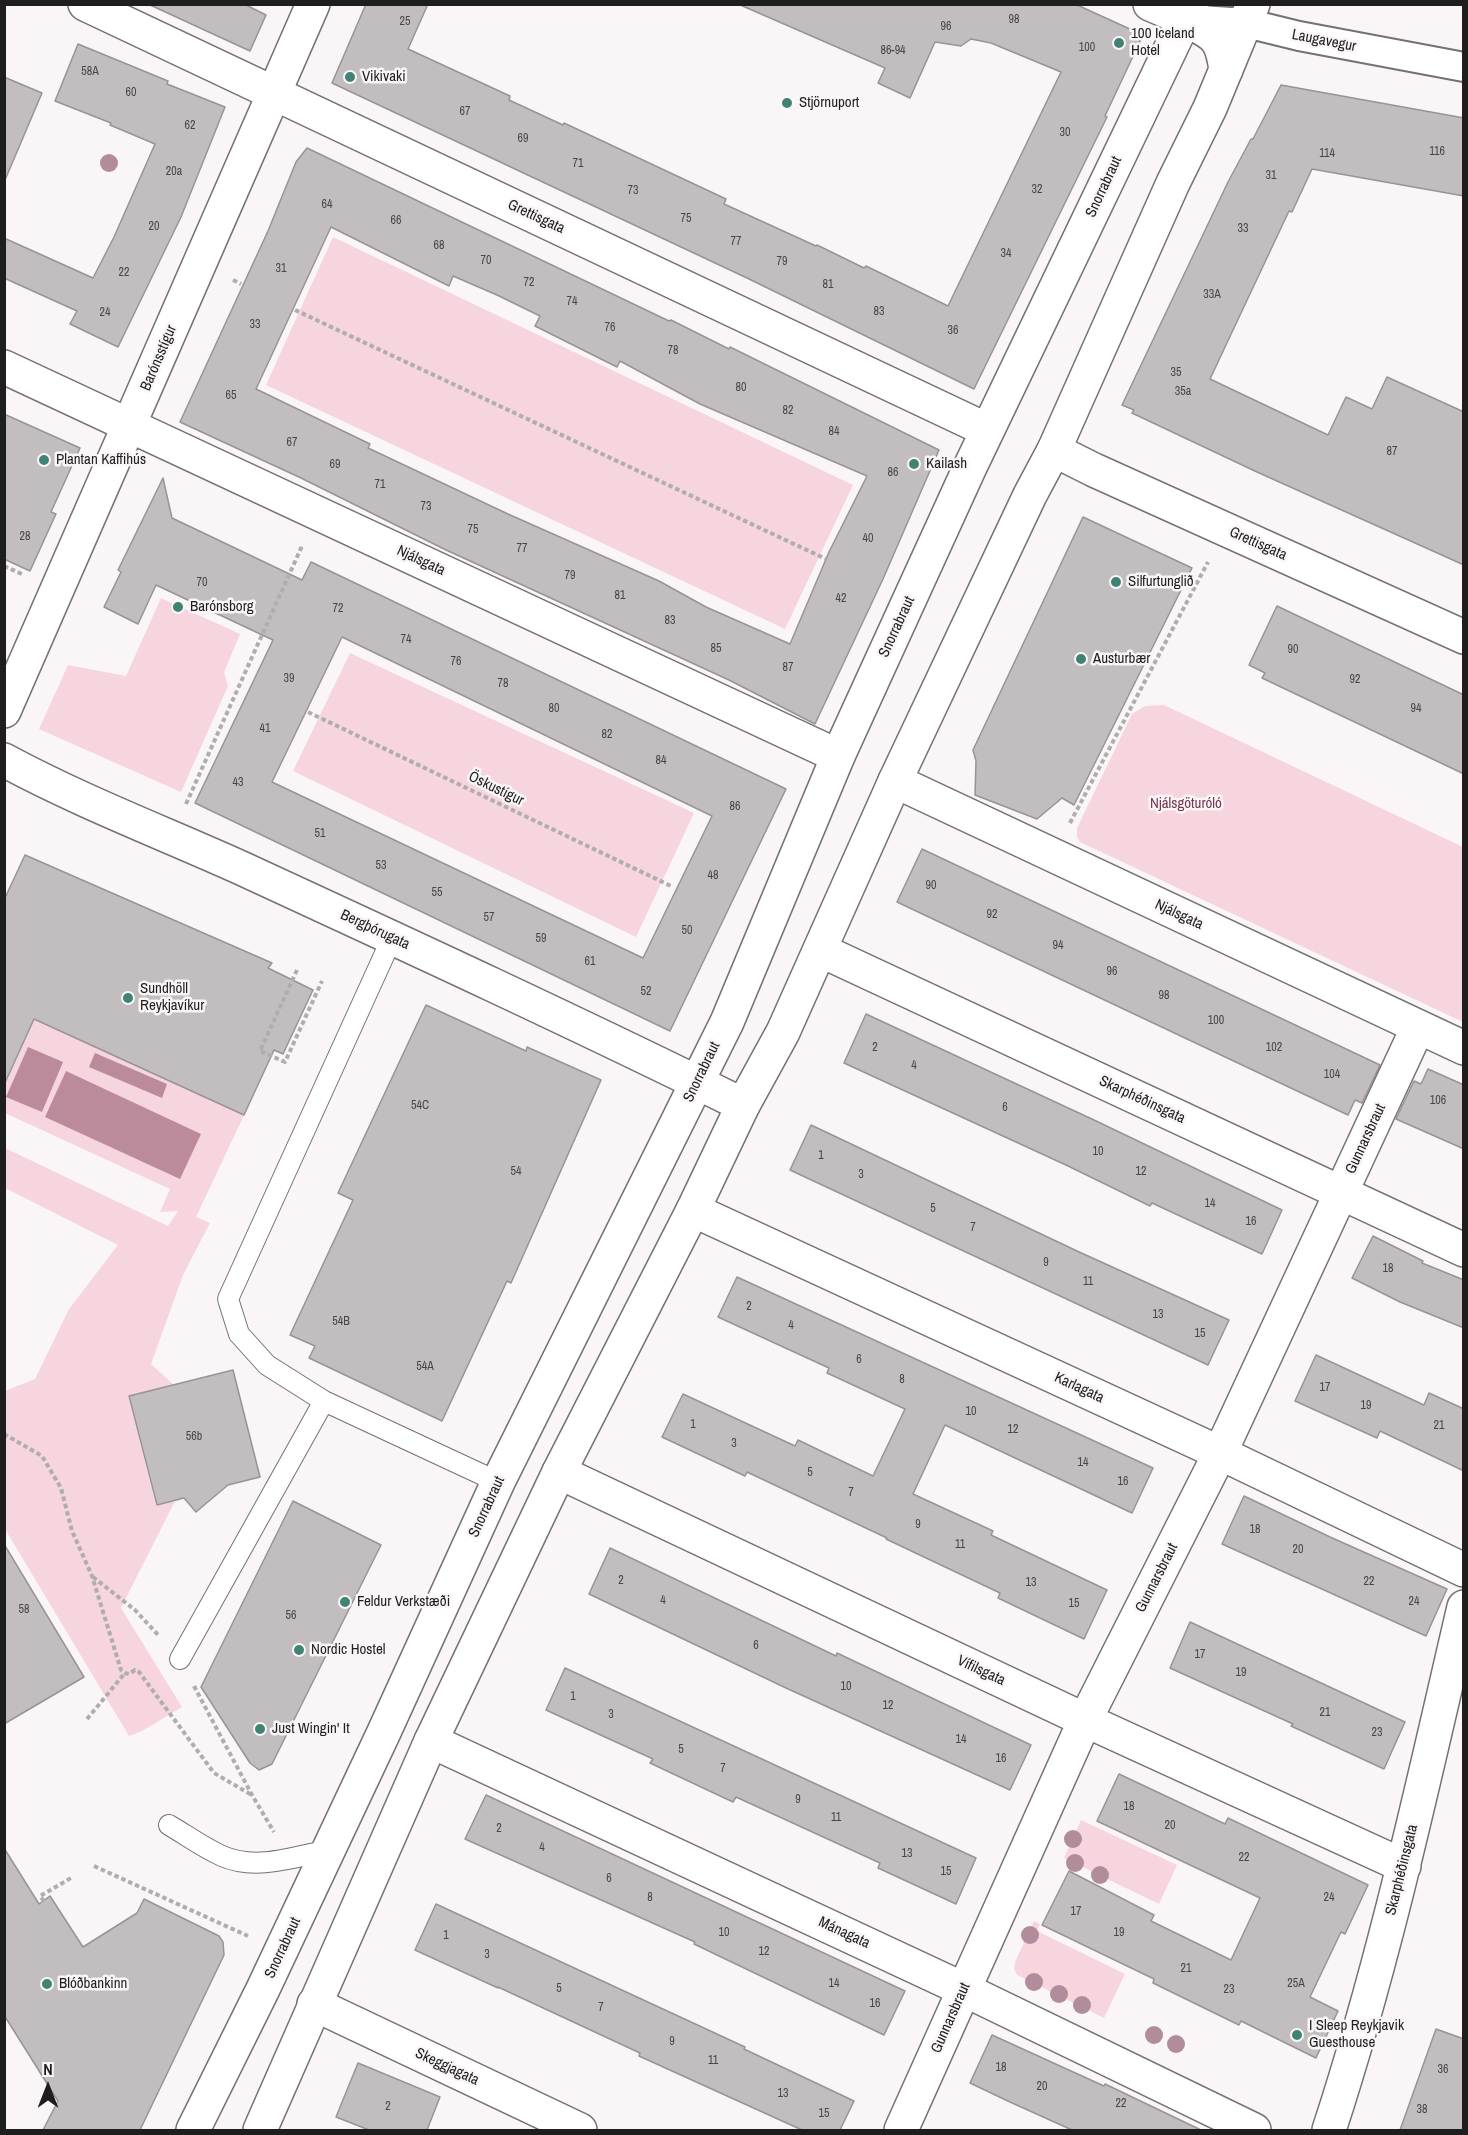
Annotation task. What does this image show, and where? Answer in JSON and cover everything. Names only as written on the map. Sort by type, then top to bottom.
[{"type":"street","name":"Grettisgata","points":[[85,4],[987,430]]},
{"type":"street","name":"Barónsstígur","points":[[4,711],[313,4]]},
{"type":"street","name":"Laugavegur","points":[[1150,4],[1189,12],[1250,14],[1299,36],[1464,67]]},
{"type":"street","name":"Laugavegur","points":[[1189,12],[1219,40],[1226,70]]},
{"type":"street","name":"Snorrabraut","points":[[193,2130],[328,1851],[498,1482],[727,1022],[838,756],[987,430],[1189,12]]},
{"type":"street","points":[[260,2130],[431,1741],[560,1472],[693,1210],[743,1105],[783,1032],[895,781],[1030,495],[1054,450],[1250,14]]},
{"type":"street","name":"Njálsgata","points":[[4,367],[838,756]]},
{"type":"street","name":"Grettisgata","points":[[1054,450],[1225,530],[1464,637]]},
{"type":"street","name":"Bergþórugata","points":[[4,760],[32,775],[392,938],[743,1105]]},
{"type":"street","name":"Njálsgata","points":[[895,781],[1464,1048]]},
{"type":"street","name":"Skarphéðinsgata","points":[[820,950],[1464,1250]]},
{"type":"street","name":"Gunnarsbraut","points":[[901,2130],[1085,1720],[1220,1453],[1418,1027]]},
{"type":"street","name":"Karlagata","points":[[693,1210],[1220,1453],[1464,1570]]},
{"type":"street","name":"Vífilsgata","points":[[560,1472],[1085,1720],[1404,1866]]},
{"type":"street","name":"Skarphéðinsgata","points":[[1329,2130],[1350,2067],[1404,1866],[1464,1607]]},
{"type":"street","name":"Mánagata","points":[[431,1741],[963,1989],[1254,2130]]},
{"type":"street","name":"Skeggjagata","points":[[314,2004],[580,2130]]},
{"type":"lane","points":[[392,938],[228,1299],[239,1334],[267,1365],[324,1401],[498,1482]]},
{"type":"lane","points":[[180,1659],[324,1401]]},
{"type":"lane","points":[[169,1825],[222,1856],[245,1862],[267,1863],[328,1851]]},
{"type":"path","points":[[295,310],[826,559]]},
{"type":"path","points":[[171,836],[317,513]]},
{"type":"path","points":[[1053,856],[1225,530]]},
{"type":"path","points":[[4,566],[32,579]]},
{"type":"path","name":"Öskustígur","points":[[308,712],[673,887]]},
{"type":"path","points":[[297,970],[260,1051],[285,1062],[322,981]]},
{"type":"path","points":[[4,1434],[42,1456],[61,1488],[72,1531],[92,1576],[116,1657],[124,1673]]},
{"type":"path","points":[[92,1576],[135,1610],[180,1659],[252,1796],[289,1858]]},
{"type":"path","points":[[124,1673],[129,1674],[135,1670],[139,1672],[214,1773],[252,1796]]},
{"type":"path","points":[[87,1719],[124,1673]]},
{"type":"path","points":[[94,1866],[252,1938]]},
{"type":"path","points":[[44,1901],[40,1896],[71,1878]]},
{"type":"green space","points":[[333,237],[853,485],[785,629],[266,385]]},
{"type":"green space","points":[[161,598],[240,634],[224,672],[228,686],[181,792],[39,729],[68,665],[126,676]]},
{"type":"green space","points":[[350,653],[694,813],[636,937],[293,771]]},
{"type":"green space","name":"Njálsgöturóló","points":[[1164,705],[1463,847],[1463,1022],[1080,842],[1077,837],[1077,828],[1132,714],[1145,706]]},
{"type":"green space","points":[[34,1019],[244,1115],[245,1113],[196,1217],[210,1223],[183,1275],[151,1364],[174,1385],[128,1396],[156,1506],[175,1501],[121,1608],[182,1707],[142,1731],[129,1736],[5,1529],[5,1391],[35,1379],[69,1309],[118,1245],[5,1188],[5,1148],[168,1226],[178,1211],[160,1212],[170,1189],[5,1113],[5,1085]]},
{"type":"green space","points":[[1081,1820],[1177,1865],[1159,1904],[1064,1858]]},
{"type":"green space","points":[[1034,1921],[1040,1924],[1037,1931],[1125,1974],[1104,2018],[1017,1975],[1014,1969],[1015,1962]]},
{"type":"shaded area","points":[[28,1047],[63,1062],[42,1112],[6,1097]]},
{"type":"shaded area","points":[[95,1053],[167,1084],[162,1098],[89,1067]]},
{"type":"shaded area","points":[[66,1071],[201,1134],[180,1179],[45,1117]]},
{"type":"building","points":[[148,4],[244,4],[266,15],[250,51]]},
{"type":"building","points":[[366,4],[428,4],[408,49],[510,96],[509,100],[563,125],[564,123],[726,199],[724,204],[864,268],[866,266],[948,306],[1061,72],[991,43],[971,39],[961,46],[935,42],[910,98],[878,83],[885,68],[738,4],[1075,4],[1143,35],[1105,116],[1107,117],[974,389],[747,278],[332,83]]},
{"type":"building","points":[[78,44],[225,107],[181,217],[118,347],[70,324],[77,311],[4,278],[4,238],[93,278],[114,237],[155,144],[110,125],[111,123],[55,101]]},
{"type":"building","points":[[4,77],[42,93],[5,180],[4,180]]},
{"type":"building","points":[[1281,85],[1464,118],[1464,196],[1312,169],[1292,212],[1289,211],[1210,379],[1328,435],[1346,397],[1372,409],[1387,377],[1464,412],[1464,565],[1257,472],[1132,413],[1134,410],[1122,405],[1228,182]]},
{"type":"building","points":[[307,148],[669,321],[729,349],[730,347],[939,450],[883,579],[815,724],[729,680],[444,549],[301,478],[180,422],[268,231],[296,162]],"holes":[[[331,227],[449,286],[453,276],[497,295],[540,316],[535,326],[617,367],[620,361],[700,404],[867,476],[829,552],[790,644],[706,607],[659,581],[508,514],[368,448],[370,444],[256,389]]]},
{"type":"building","points":[[4,414],[80,448],[51,512],[56,514],[30,571],[4,559]]},
{"type":"building","points":[[163,478],[172,518],[302,580],[311,562],[786,789],[670,1031],[195,803],[273,640],[156,585],[138,624],[104,607],[121,572],[118,570]],"holes":[[[342,637],[712,816],[643,958],[272,782]]]},
{"type":"building","name":"Austurbær","points":[[1083,517],[1192,568],[1074,805],[1062,798],[1037,819],[975,795],[976,761],[973,750]]},
{"type":"building","points":[[1277,606],[1464,695],[1464,774],[1262,678],[1265,673],[1249,665]]},
{"type":"building","points":[[922,849],[1380,1065],[1362,1103],[1355,1100],[1348,1115],[897,902]]},
{"type":"building","name":"Sundhöll Reykjavíkur","points":[[25,855],[272,963],[268,968],[313,990],[283,1054],[274,1050],[244,1115],[34,1019],[4,1085],[4,900]]},
{"type":"building","points":[[426,1005],[526,1051],[527,1047],[601,1080],[511,1283],[507,1281],[442,1421],[309,1358],[315,1346],[290,1335],[353,1200],[338,1193]]},
{"type":"building","points":[[866,1014],[1282,1210],[1262,1254],[1152,1203],[1150,1206],[844,1063]]},
{"type":"building","points":[[1428,1069],[1464,1085],[1464,1149],[1396,1119],[1414,1081],[1421,1084]]},
{"type":"building","points":[[811,1125],[1229,1320],[1208,1365],[790,1170]]},
{"type":"building","points":[[1373,1236],[1423,1261],[1422,1263],[1464,1280],[1464,1328],[1400,1302],[1352,1278]]},
{"type":"building","points":[[737,1277],[1153,1468],[1132,1513],[945,1425],[913,1494],[993,1531],[991,1535],[1107,1590],[1084,1639],[998,1598],[1000,1593],[887,1538],[747,1472],[745,1476],[662,1437],[683,1394],[795,1446],[798,1440],[873,1476],[905,1409],[827,1373],[829,1368],[718,1317]]},
{"type":"building","points":[[1316,1355],[1424,1405],[1429,1393],[1464,1409],[1464,1471],[1380,1431],[1377,1438],[1295,1401]]},
{"type":"building","points":[[233,1370],[260,1477],[228,1485],[196,1512],[184,1498],[157,1505],[129,1396]]},
{"type":"building","points":[[1244,1496],[1447,1589],[1426,1636],[1222,1544]]},
{"type":"building","points":[[293,1501],[381,1545],[272,1764],[259,1770],[250,1763],[201,1687]]},
{"type":"building","points":[[4,1544],[84,1677],[4,1724]]},
{"type":"building","points":[[610,1548],[836,1656],[837,1653],[1031,1745],[1010,1790],[786,1688],[589,1594]]},
{"type":"building","points":[[1190,1622],[1405,1722],[1384,1769],[1291,1726],[1293,1724],[1170,1668]]},
{"type":"building","points":[[565,1668],[976,1858],[956,1904],[878,1868],[880,1863],[736,1797],[733,1802],[650,1763],[653,1759],[546,1710]]},
{"type":"building","points":[[1119,1774],[1225,1824],[1228,1818],[1368,1885],[1345,1934],[1341,1932],[1310,1997],[1338,2011],[1316,2058],[1241,2021],[1239,2025],[1153,1983],[1154,1979],[1042,1925],[1069,1871],[1154,1915],[1151,1921],[1231,1960],[1260,1898],[1097,1821]]},
{"type":"building","points":[[486,1795],[905,1991],[884,2035],[694,1944],[695,1942],[465,1839]]},
{"type":"building","points":[[4,1848],[39,1904],[50,1896],[83,1947],[137,1913],[144,1899],[219,1936],[223,1942],[224,1955],[140,2130],[43,2130],[58,2101],[4,2015]]},
{"type":"building","points":[[436,1904],[745,2047],[744,2049],[854,2101],[840,2130],[802,2130],[415,1950]]},
{"type":"building","points":[[1436,2029],[1464,2039],[1464,2130],[1400,2130]]},
{"type":"building","points":[[992,2035],[1104,2086],[1105,2084],[1201,2130],[1072,2130],[1010,2102],[970,2083]]},
{"type":"building","points":[[358,2063],[440,2097],[427,2130],[369,2130],[336,2117]]},
{"type":"place","name":"100 Iceland Hotel","points":[[1119,43]]},
{"type":"place","name":"Vikivaki","points":[[350,77]]},
{"type":"place","name":"Stjörnuport","points":[[787,103]]},
{"type":"place","name":"Plantan Kaffihús","points":[[44,460]]},
{"type":"place","name":"Kailash","points":[[914,464]]},
{"type":"place","name":"Silfurtunglið","points":[[1116,582]]},
{"type":"place","name":"Barónsborg","points":[[178,607]]},
{"type":"place","name":"Austurbær","points":[[1081,659]]},
{"type":"place","name":"Sundhöll Reykjavíkur","points":[[128,998]]},
{"type":"place","name":"Feldur Verkstæði","points":[[345,1602]]},
{"type":"place","name":"Nordic Hostel","points":[[299,1650]]},
{"type":"place","name":"Just Wingin' It","points":[[260,1729]]},
{"type":"place","name":"Blóðbankinn","points":[[47,1984]]},
{"type":"place","name":"I Sleep Reykjavik Guesthouse","points":[[1297,2035]]}]
